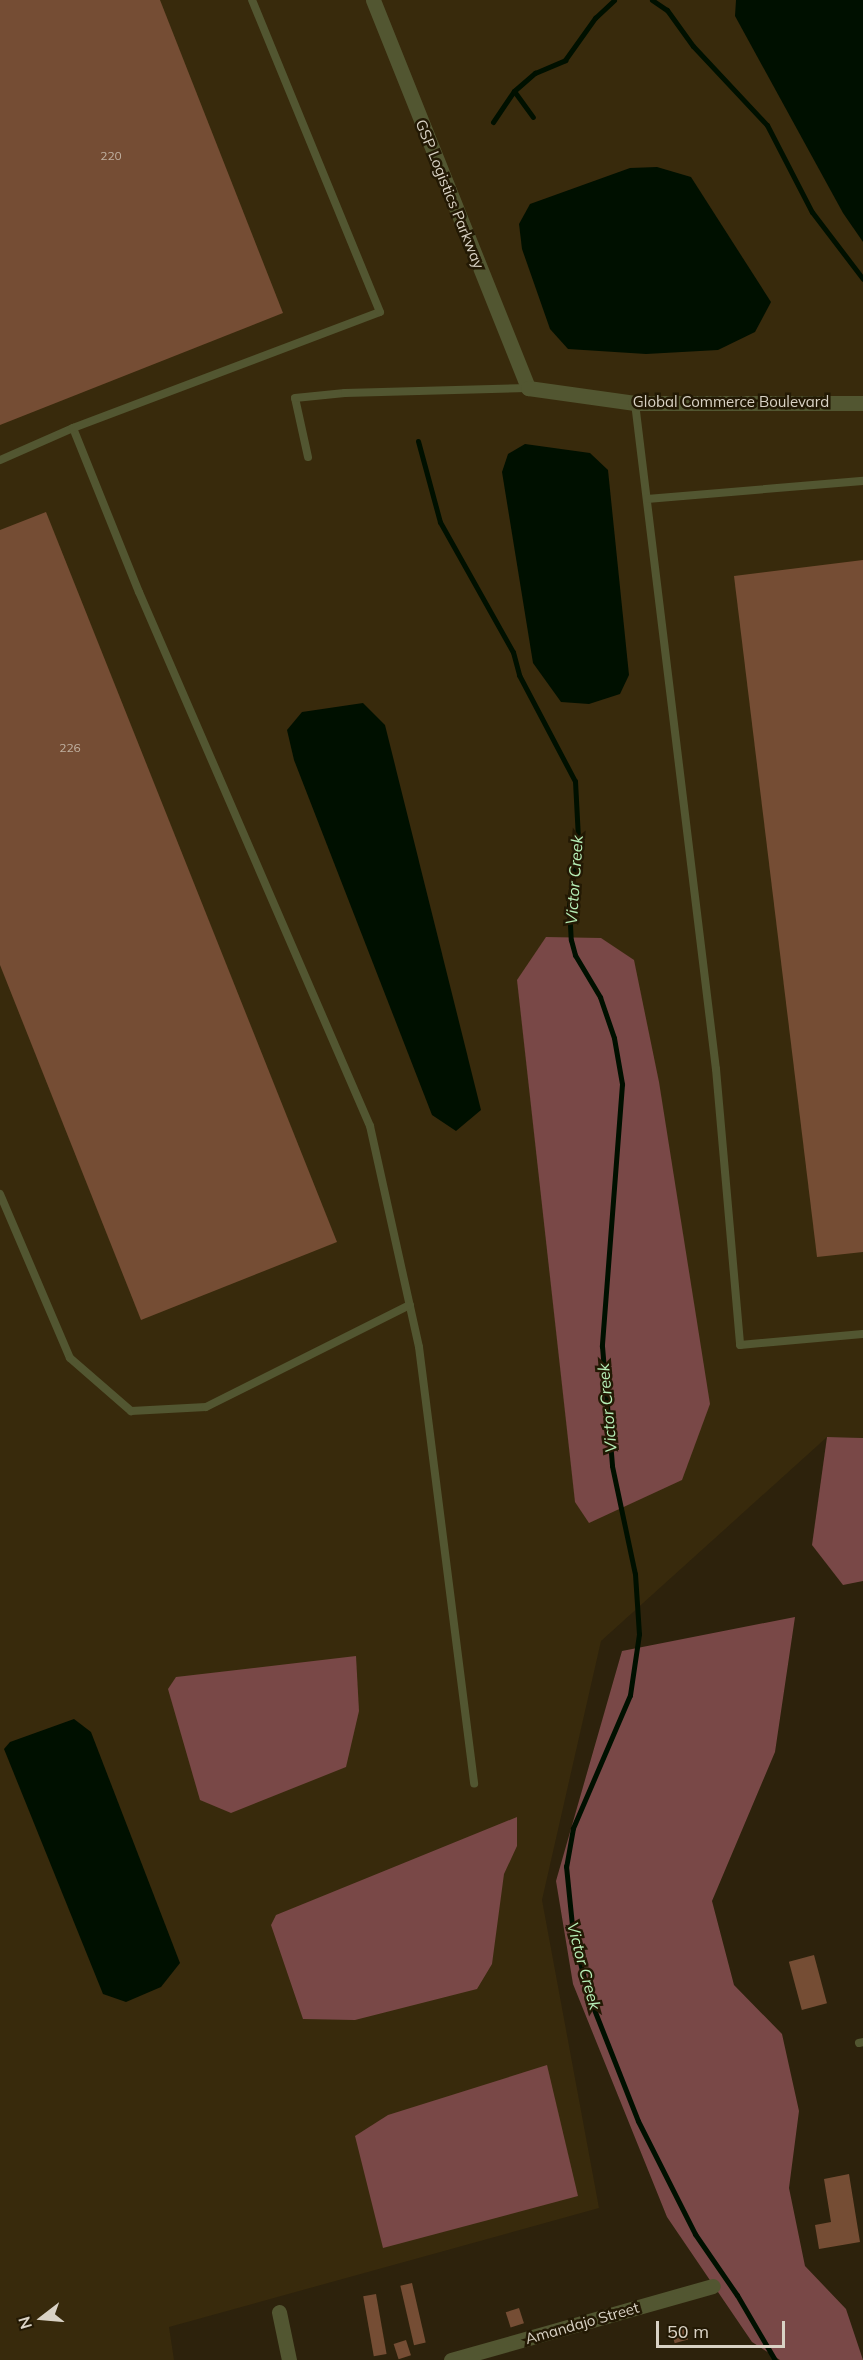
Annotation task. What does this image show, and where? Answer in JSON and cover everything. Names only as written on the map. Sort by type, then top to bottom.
[{"type":"street","name":"GSP Logistics Parkway","points":[[373,0],[528,388]]},
{"type":"street","name":"Global Commerce Boulevard","points":[[528,388],[635,403],[863,403]]},
{"type":"street","name":"Amandajo Street","points":[[451,2360],[713,2286]]},
{"type":"street","points":[[279,2312],[289,2360]]},
{"type":"lane","points":[[0,460],[73,429],[380,312],[252,0]]},
{"type":"lane","points":[[308,457],[295,398],[380,391],[528,388]]},
{"type":"lane","points":[[635,403],[716,1069],[740,1345],[863,1334]]},
{"type":"lane","points":[[73,429],[139,592],[370,1126],[419,1347],[474,1784]]},
{"type":"lane","points":[[646,499],[863,482]]},
{"type":"lane","points":[[0,1194],[70,1358],[131,1411],[206,1407],[410,1305]]},
{"type":"shaded area","points":[[0,0],[863,0],[863,1438],[827,1437],[601,1641],[542,1900],[599,2208],[169,2327],[174,2360],[0,2360]]},
{"type":"shaded area","points":[[736,0],[863,0],[863,242],[843,213],[735,16]]},
{"type":"shaded area","points":[[657,167],[691,177],[771,302],[755,332],[718,350],[646,354],[568,349],[550,329],[522,249],[519,224],[530,204],[630,168]]},
{"type":"shaded area","points":[[525,444],[590,453],[608,470],[629,675],[620,694],[589,704],[561,702],[533,663],[502,472],[508,454]]},
{"type":"shaded area","points":[[363,703],[385,725],[481,1110],[456,1131],[432,1115],[294,760],[287,730],[302,712]]},
{"type":"shaded area","points":[[546,937],[601,938],[634,960],[659,1082],[710,1404],[682,1480],[589,1523],[575,1502],[517,980]]},
{"type":"shaded area","points":[[827,1437],[863,1438],[863,1581],[843,1585],[812,1545]]},
{"type":"shaded area","points":[[795,1617],[775,1752],[712,1901],[734,1985],[782,2034],[799,2111],[789,2188],[805,2266],[846,2309],[863,2360],[780,2360],[752,2342],[667,2217],[573,1984],[556,1881],[622,1651]]},
{"type":"shaded area","points":[[356,1656],[359,1711],[346,1767],[231,1813],[200,1800],[168,1689],[176,1677]]},
{"type":"shaded area","points":[[74,1719],[91,1732],[180,1963],[161,1987],[126,2002],[103,1994],[4,1749],[10,1742]]},
{"type":"shaded area","points":[[517,1817],[517,1846],[504,1874],[492,1964],[477,1989],[355,2020],[303,2019],[271,1925],[276,1915]]},
{"type":"shaded area","points":[[547,2065],[578,2196],[383,2248],[355,2136],[388,2115]]},
{"type":"building","points":[[0,0],[160,0],[283,313],[0,425]]},
{"type":"building","points":[[46,512],[337,1242],[141,1320],[0,965],[0,530]]},
{"type":"building","points":[[863,560],[863,1252],[817,1257],[734,576]]},
{"type":"building","points":[[814,1955],[827,2003],[802,2010],[789,1962]]},
{"type":"building","points":[[849,2174],[860,2242],[819,2249],[815,2225],[831,2222],[824,2179]]},
{"type":"building","points":[[412,2283],[426,2342],[414,2345],[400,2286]]},
{"type":"building","points":[[376,2294],[387,2354],[374,2356],[363,2296]]},
{"type":"building","points":[[519,2308],[524,2323],[511,2328],[506,2312]]},
{"type":"building","points":[[684,2325],[688,2339],[675,2343],[671,2329]]},
{"type":"building","points":[[406,2340],[411,2355],[399,2359],[394,2344]]},
{"type":"waterway","name":"Victor Creek","points":[[493,122],[514,91],[535,73],[565,60],[595,18],[614,0]]},
{"type":"waterway","points":[[652,0],[667,10],[693,46],[767,125],[812,212],[863,279]]},
{"type":"waterway","points":[[514,91],[533,117]]},
{"type":"waterway","name":"Victor Creek","points":[[418,441],[440,522],[513,652],[519,675],[575,781],[578,839],[569,906],[571,940],[575,955],[600,997],[614,1038],[622,1084],[602,1346],[612,1466],[635,1574],[639,1634],[630,1695],[573,1828],[566,1866],[573,1935],[588,1994],[638,2121],[695,2234],[737,2295],[775,2360]]}]
